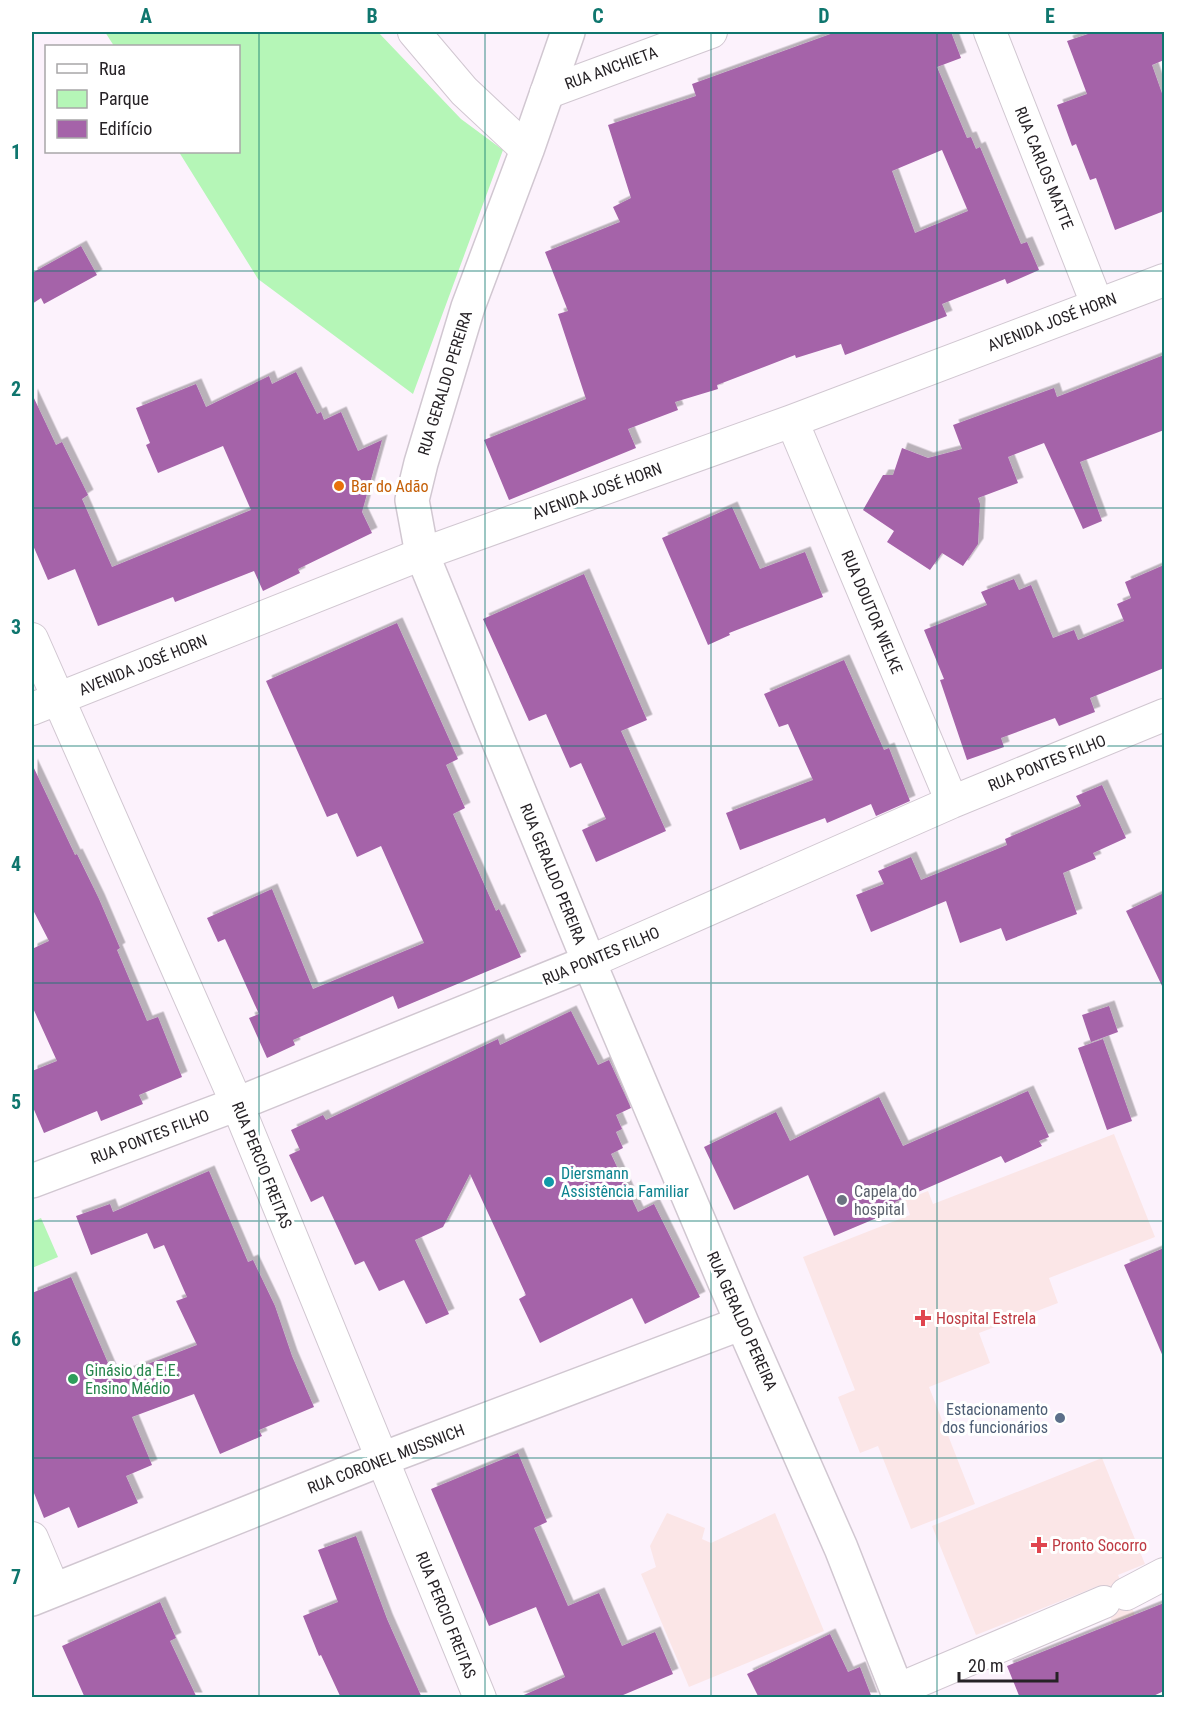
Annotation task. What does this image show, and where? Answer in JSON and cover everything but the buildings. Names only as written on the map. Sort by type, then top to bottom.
[{"type":"main road","name":"RUA GERALDO PEREIRA","points":[[568,32],[468,307],[421,463],[412,500],[422,554],[589,962],[742,1323],[841,1548],[898,1694]]},
{"type":"main road","name":"RUA PONTES FILHO","points":[[32,1181],[237,1104],[589,962]]},
{"type":"main road","name":"RUA CORONEL MUSSNICH","points":[[43,1595],[382,1459],[742,1323]]},
{"type":"street","points":[[414,32],[464,91],[527,150]]},
{"type":"street","name":"RUA ANCHIETA","points":[[546,93],[711,32]]},
{"type":"street","name":"RUA CARLOS MATTE","points":[[990,32],[1097,304]]},
{"type":"street","name":"AVENIDA JOSÉ HORN","points":[[45,703],[422,554],[792,421],[1164,280]]},
{"type":"street","name":"RUA DOUTOR WELKE","points":[[792,421],[952,802]]},
{"type":"street","name":"RUA PERCIO FREITAS","points":[[32,639],[45,703],[237,1104],[480,1698]]},
{"type":"street","name":"RUA PONTES FILHO","points":[[589,962],[952,802],[1164,716]]},
{"type":"street","points":[[32,1539],[43,1595]]},
{"type":"street","points":[[898,1694],[1164,1574]]},
{"type":"shaded area","name":"Hospital Estrela","points":[[1114,1134],[1155,1237],[1049,1278],[1058,1303],[979,1333],[990,1363],[929,1387],[975,1504],[911,1529],[878,1446],[860,1453],[838,1397],[855,1390],[803,1257],[910,1215],[905,1200],[928,1191],[933,1204]]},
{"type":"shaded area","name":"Pronto Socorro","points":[[1102,1458],[1145,1564],[1118,1575],[1135,1615],[1113,1624],[1098,1586],[976,1635],[932,1526]]},
{"type":"shaded area","points":[[667,1513],[705,1528],[702,1539],[711,1543],[775,1513],[824,1631],[689,1687],[641,1574],[656,1567],[650,1546]]},
{"type":"green space","points":[[105,32],[378,32],[461,119],[503,150],[413,394],[258,279],[180,153],[240,153],[240,45],[113,45]]},
{"type":"green space","points":[[41,1218],[58,1257],[32,1268],[32,1222]]},
{"type":"place","name":"Bar do Adão","points":[[339,486]]},
{"type":"place","name":"Diersmann Assistência Familiar","points":[[549,1182]]},
{"type":"place","name":"Capela do hospital","points":[[842,1200]]},
{"type":"place","name":"Hospital Estrela","points":[[923,1318]]},
{"type":"place","name":"Ginásio da E.E. Ensino Médio","points":[[73,1379]]},
{"type":"place","name":"Estacionamento dos funcionários","points":[[1060,1418]]},
{"type":"place","name":"Pronto Socorro","points":[[1039,1545]]}]
